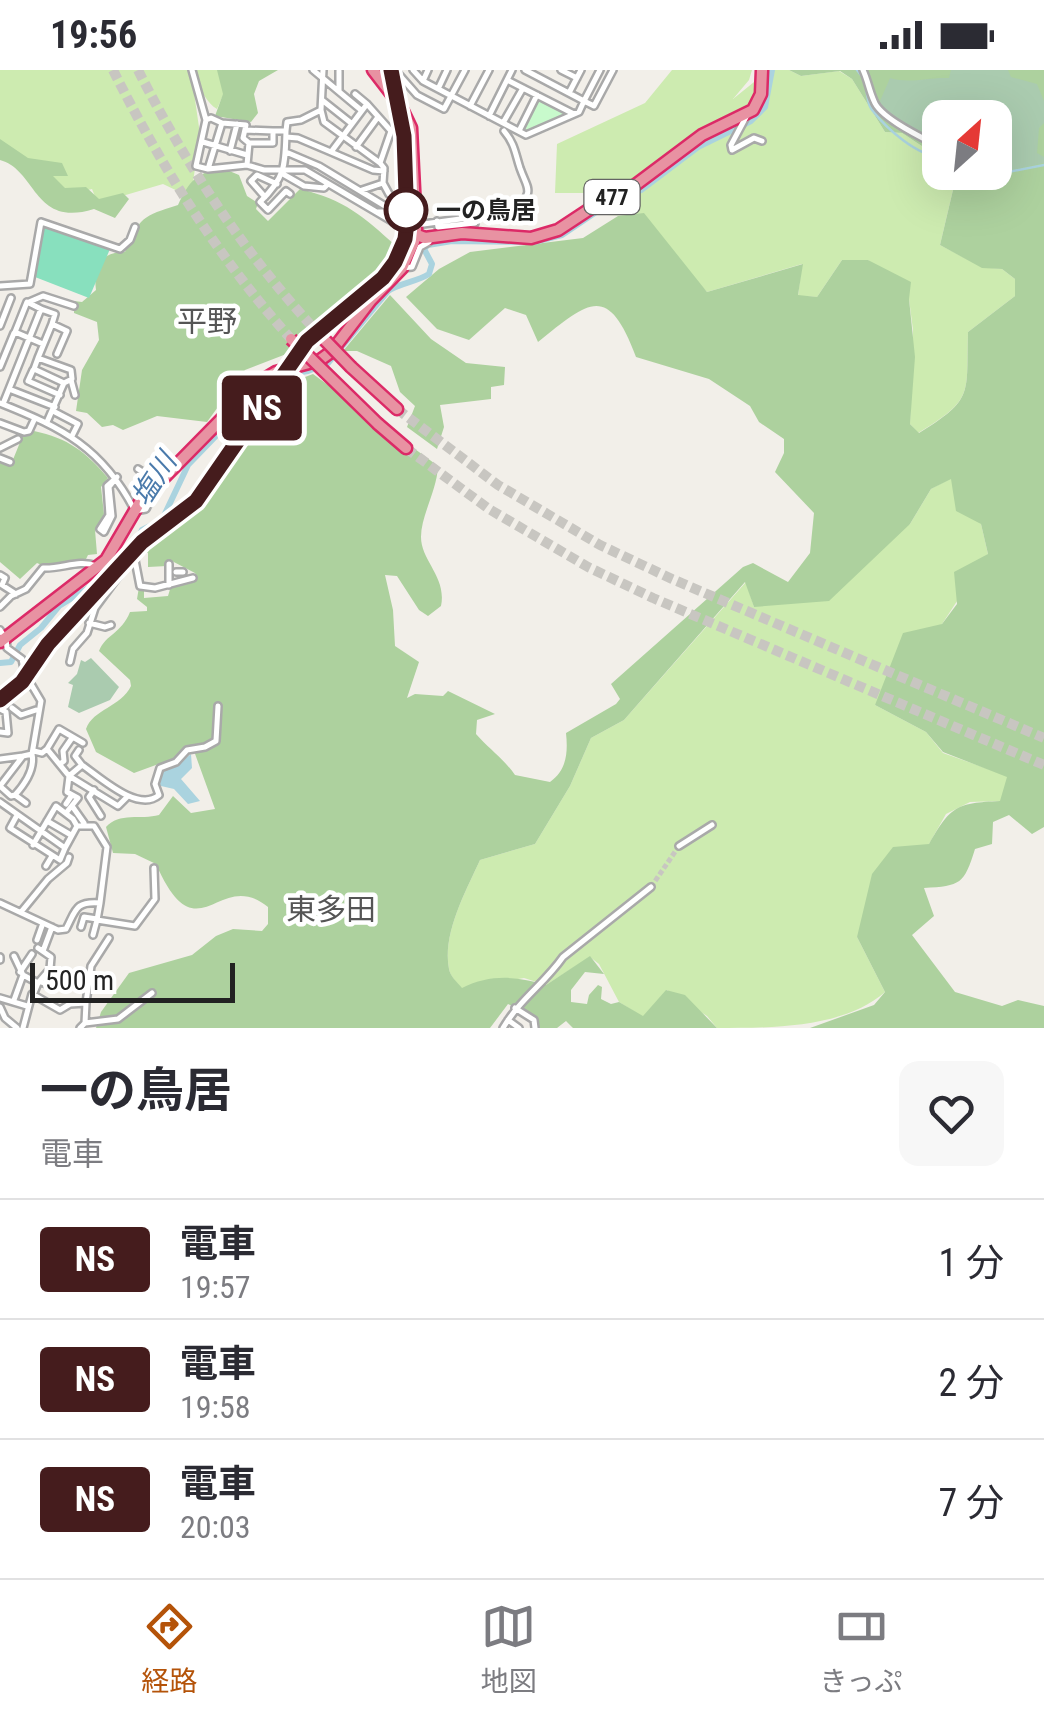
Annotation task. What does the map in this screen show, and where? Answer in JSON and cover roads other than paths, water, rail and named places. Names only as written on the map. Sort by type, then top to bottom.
[{"type":"highway","points":[[156,482],[256,384],[276,372],[320,360],[331,352],[402,268],[414,231],[412,128],[400,105],[371,70]]},
{"type":"highway","points":[[747,114],[758,104],[762,70]]},
{"type":"highway","name":"477","points":[[414,231],[438,228],[531,238],[558,230],[599,203],[630,189],[702,135],[747,114]]},
{"type":"highway","points":[[2,636],[107,565],[134,509],[156,482],[263,375],[326,353],[398,267],[414,231]]},
{"type":"highway","points":[[319,334],[397,409]]},
{"type":"highway","points":[[291,339],[406,448]]},
{"type":"street","points":[[192,70],[206,120],[196,166],[208,170],[246,165],[264,170],[304,170],[394,225],[414,231]]},
{"type":"street","points":[[313,70],[362,110]]},
{"type":"street","points":[[324,70],[324,122],[380,163],[389,194]]},
{"type":"street","points":[[338,70],[339,91]]},
{"type":"street","points":[[395,70],[416,96],[444,110],[465,70]]},
{"type":"street","points":[[413,70],[423,81],[526,135],[574,114],[600,70]]},
{"type":"street","points":[[423,81],[428,70]]},
{"type":"street","points":[[438,89],[447,70]]},
{"type":"street","points":[[470,106],[489,70]]},
{"type":"street","points":[[488,116],[512,70]]},
{"type":"street","points":[[525,70],[594,106],[613,70]]},
{"type":"street","points":[[561,70],[576,78]]},
{"type":"street","points":[[569,93],[581,70]]},
{"type":"street","points":[[863,70],[874,104],[922,136]]},
{"type":"street","points":[[507,80],[574,114]]},
{"type":"street","points":[[503,123],[522,88]]},
{"type":"street","points":[[356,94],[391,131],[380,163]]},
{"type":"street","points":[[518,131],[538,96]]},
{"type":"street","points":[[322,100],[352,123]]},
{"type":"street","points":[[331,152],[367,104]]},
{"type":"street","points":[[266,197],[251,181],[257,175],[278,185],[288,193],[268,210],[260,202],[266,197],[278,185],[284,171],[288,122],[321,110]]},
{"type":"street","points":[[747,114],[732,150],[754,138],[762,140]]},
{"type":"street","points":[[356,147],[378,117]]},
{"type":"street","points":[[206,120],[246,124],[244,138],[249,144]]},
{"type":"street","points":[[208,170],[222,123]]},
{"type":"street","points":[[230,150],[237,124]]},
{"type":"street","points":[[205,130],[219,134]]},
{"type":"street","points":[[245,130],[286,134],[372,170],[384,171]]},
{"type":"street","points":[[249,144],[273,144],[273,131]]},
{"type":"street","points":[[438,228],[475,217],[517,212],[527,197],[528,180],[520,168],[514,142],[504,132]]},
{"type":"street","points":[[203,142],[247,155]]},
{"type":"street","points":[[246,165],[249,144]]},
{"type":"street","points":[[286,152],[304,158],[395,212],[377,212]]},
{"type":"street","points":[[284,171],[304,186],[324,188],[327,184]]},
{"type":"street","points":[[362,190],[383,183]]},
{"type":"street","points":[[0,286],[30,284],[41,222],[120,249],[136,227]]},
{"type":"street","points":[[402,268],[412,267],[422,244],[471,233]]},
{"type":"street","points":[[18,367],[1,362],[27,302],[43,296],[74,306]]},
{"type":"street","points":[[0,326],[11,298]]},
{"type":"street","points":[[27,302],[55,314],[28,382]]},
{"type":"street","points":[[40,309],[1,403],[72,436],[101,459],[117,477],[134,509]]},
{"type":"street","points":[[6,311],[20,318]]},
{"type":"street","points":[[52,324],[68,331],[57,354]]},
{"type":"street","points":[[15,332],[43,344]]},
{"type":"street","points":[[38,358],[70,370],[47,423]]},
{"type":"street","points":[[34,369],[68,382],[75,395]]},
{"type":"street","points":[[14,376],[60,395]]},
{"type":"street","points":[[9,389],[78,424],[72,436]]},
{"type":"street","points":[[0,423],[24,432],[30,431],[35,418]]},
{"type":"street","points":[[0,448],[18,439]]},
{"type":"street","points":[[0,440],[11,444]]},
{"type":"street","points":[[0,458],[10,462]]},
{"type":"street","points":[[138,469],[156,482]]},
{"type":"street","points":[[117,477],[109,487],[112,516],[104,532],[100,529],[109,515],[107,486],[117,477]]},
{"type":"street","points":[[0,607],[26,589],[43,568],[58,568],[72,562],[107,565],[134,555],[140,586],[155,588],[193,578]]},
{"type":"street","points":[[169,564],[173,583]]},
{"type":"street","points":[[70,662],[90,623],[107,565]]},
{"type":"street","points":[[173,583],[178,571]]},
{"type":"street","points":[[0,575],[5,578],[2,586],[16,594]]},
{"type":"street","points":[[90,623],[105,628],[111,625]]},
{"type":"street","points":[[2,636],[7,648],[22,659],[24,672],[41,700],[33,763],[16,795]]},
{"type":"street","points":[[4,692],[24,672]]},
{"type":"street","points":[[0,759],[32,752],[42,754],[60,728],[81,747],[75,756],[82,764],[128,796],[152,800],[158,795],[160,768],[176,762],[187,750],[216,741],[218,706]]},
{"type":"street","points":[[12,708],[21,714],[37,710]]},
{"type":"street","points":[[0,709],[6,712],[8,733],[0,732]]},
{"type":"street","points":[[59,764],[72,738]]},
{"type":"street","points":[[47,749],[69,776],[118,806],[128,796]]},
{"type":"street","points":[[23,756],[0,786],[26,803]]},
{"type":"street","points":[[66,813],[78,798],[66,790],[69,776],[82,764]]},
{"type":"street","points":[[94,790],[90,797],[101,816]]},
{"type":"street","points":[[0,802],[65,848]]},
{"type":"street","points":[[69,805],[80,824]]},
{"type":"street","points":[[34,845],[56,806],[80,824],[94,826],[107,847],[93,935]]},
{"type":"street","points":[[17,816],[10,828],[60,860],[80,824]]},
{"type":"street","points":[[48,821],[72,835]]},
{"type":"street","points":[[679,846],[712,825]]},
{"type":"street","points":[[46,866],[52,856]]},
{"type":"street","points":[[21,912],[67,863],[68,857]]},
{"type":"street","points":[[81,927],[84,917],[135,926],[155,899],[154,868]]},
{"type":"street","points":[[503,1028],[515,1008],[585,938],[612,922],[650,887]]},
{"type":"street","points":[[0,903],[52,927],[66,929],[74,909],[82,902],[100,903]]},
{"type":"street","points":[[39,959],[43,923]]},
{"type":"street","points":[[41,947],[52,927]]},
{"type":"street","points":[[109,938],[91,966],[82,1026],[118,1020],[152,993]]},
{"type":"street","points":[[27,1006],[50,969],[51,958],[41,947]]},
{"type":"street","points":[[13,1002],[32,954]]},
{"type":"street","points":[[14,956],[22,974],[52,986]]},
{"type":"street","points":[[33,995],[60,1010],[86,1002]]},
{"type":"street","points":[[0,998],[27,1006],[30,1011],[20,1028],[7,1019],[0,1007]]},
{"type":"street","points":[[515,1008],[534,1020],[534,1028]]},
{"type":"street","points":[[3,1028],[7,1019]]},
{"type":"street","points":[[508,1020],[519,1028]]},
{"type":"water","points":[[191,754],[192,768],[181,779],[200,801],[188,804],[174,789],[158,782],[162,769],[173,768]]},
{"type":"waterway","name":"塩川","points":[[283,375],[328,363],[388,291],[429,274],[432,264],[424,249],[428,245],[452,241],[534,242],[562,235],[602,208],[641,190],[698,147],[751,121],[765,107],[772,70]]},
{"type":"waterway","points":[[857,70],[865,80]]},
{"type":"waterway","points":[[866,88],[871,109],[894,133],[922,152]]},
{"type":"waterway","points":[[1012,171],[1044,165]]},
{"type":"waterway","name":"塩川","points":[[0,663],[11,662],[20,645],[59,606],[93,585],[142,530],[162,520],[188,465],[271,379]]},
{"type":"tunnel","points":[[113,70],[193,210],[239,276],[291,339]]},
{"type":"tunnel","points":[[138,70],[219,208],[266,273],[319,334]]},
{"type":"tunnel","points":[[397,409],[498,485],[600,545],[1044,738]]},
{"type":"tunnel","points":[[406,448],[489,509],[588,567],[1044,765]]},
{"type":"tunnel","points":[[651,887],[679,846]]},
{"type":"railway","points":[[353,300],[385,274],[401,250],[408,192],[400,116]]},
{"type":"railway","points":[[105,581],[142,542],[196,501],[298,354]]},
{"type":"railway","points":[[0,700],[22,681],[48,644],[96,591]]},
{"type":"train","name":"NS","points":[[0,700],[22,682],[48,644],[142,542],[196,501],[307,341],[383,278],[395,262],[407,222],[404,136],[391,70]]},
{"type":"place","name":"一の鳥居","points":[[406,210]]},
{"type":"district","name":"平野","points":[[207,321]]},
{"type":"district","name":"東多田","points":[[331,909]]}]
